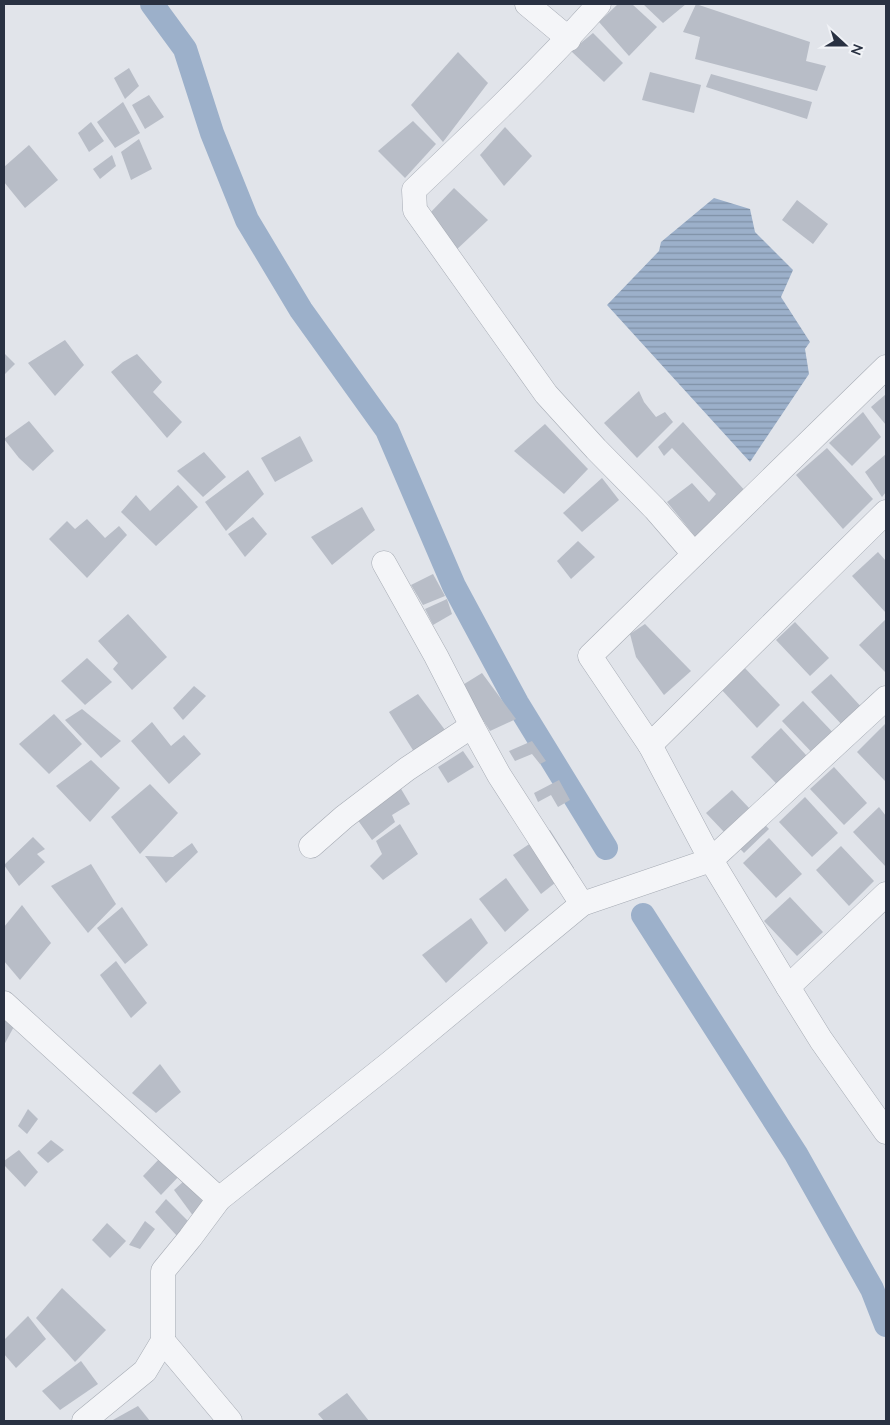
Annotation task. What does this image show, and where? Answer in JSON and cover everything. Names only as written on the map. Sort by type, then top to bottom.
[{"type":"street","points":[[527,4],[568,38]]},
{"type":"street","points":[[599,4],[478,129],[414,190],[415,210],[546,394],[596,449],[655,509],[694,554]]},
{"type":"street","points":[[886,367],[590,656],[650,745],[711,860],[788,987],[821,1040],[886,1132]]},
{"type":"street","points":[[650,745],[886,512]]},
{"type":"street","points":[[384,563],[499,775],[582,904]]},
{"type":"street","points":[[84,1421],[145,1371],[164,1340],[163,1271],[219,1200],[390,1063],[582,904],[711,860],[886,698]]},
{"type":"street","points":[[312,846],[344,817],[407,770],[472,726]]},
{"type":"street","points":[[788,987],[886,894]]},
{"type":"street","points":[[4,1003],[219,1200]]},
{"type":"street","points":[[164,1340],[230,1421]]},
{"type":"water","points":[[714,198],[750,209],[755,232],[793,270],[781,297],[810,342],[805,349],[809,374],[750,462],[607,305],[659,251],[661,242]]},
{"type":"building","points":[[618,4],[632,4],[657,27],[629,56],[599,22]]},
{"type":"building","points":[[643,4],[686,4],[663,23]]},
{"type":"building","points":[[696,4],[810,42],[806,61],[826,66],[817,91],[695,59],[700,37],[683,32]]},
{"type":"building","points":[[593,33],[623,63],[604,82],[571,51]]},
{"type":"building","points":[[458,52],[488,83],[443,142],[411,105]]},
{"type":"building","points":[[129,68],[139,86],[125,99],[114,78]]},
{"type":"building","points":[[650,72],[701,85],[694,113],[642,100]]},
{"type":"building","points":[[711,74],[812,102],[807,119],[706,87]]},
{"type":"building","points":[[149,95],[164,117],[145,129],[132,105]]},
{"type":"building","points":[[123,102],[140,133],[115,148],[97,122]]},
{"type":"building","points":[[413,121],[436,144],[405,178],[378,151]]},
{"type":"building","points":[[91,122],[104,141],[89,152],[78,133]]},
{"type":"building","points":[[505,127],[532,156],[504,186],[480,155]]},
{"type":"building","points":[[139,139],[152,169],[131,180],[121,152]]},
{"type":"building","points":[[29,145],[58,180],[25,208],[4,182],[4,167]]},
{"type":"building","points":[[112,155],[116,166],[100,179],[93,169]]},
{"type":"building","points":[[454,188],[488,220],[454,252],[430,213]]},
{"type":"building","points":[[797,200],[828,224],[813,244],[782,220]]},
{"type":"building","points":[[65,340],[84,365],[55,396],[28,363]]},
{"type":"building","points":[[4,353],[15,364],[4,375]]},
{"type":"building","points":[[137,354],[162,382],[153,392],[182,422],[167,438],[111,372]]},
{"type":"building","points":[[639,391],[644,402],[656,417],[665,412],[673,422],[637,458],[604,423]]},
{"type":"building","points":[[886,394],[886,425],[871,407]]},
{"type":"building","points":[[863,412],[881,437],[852,466],[829,443]]},
{"type":"building","points":[[29,421],[54,451],[33,471],[19,458],[4,439]]},
{"type":"building","points":[[683,422],[747,493],[698,540],[667,502],[692,483],[709,502],[716,494],[672,448],[664,456],[658,447]]},
{"type":"building","points":[[545,424],[588,469],[564,494],[514,451]]},
{"type":"building","points":[[300,436],[313,461],[275,482],[261,458]]},
{"type":"building","points":[[827,448],[873,499],[843,529],[796,475]]},
{"type":"building","points":[[204,452],[226,477],[203,497],[177,471]]},
{"type":"building","points":[[886,454],[886,492],[882,497],[865,472]]},
{"type":"building","points":[[248,470],[264,494],[226,531],[205,502]]},
{"type":"building","points":[[602,478],[619,500],[582,532],[563,513]]},
{"type":"building","points":[[178,485],[198,507],[156,546],[121,512],[136,495],[150,511]]},
{"type":"building","points":[[362,507],[375,530],[332,565],[311,537]]},
{"type":"building","points":[[253,517],[267,534],[245,557],[228,534]]},
{"type":"building","points":[[87,519],[105,538],[119,526],[127,535],[87,578],[49,539],[67,521],[75,529]]},
{"type":"building","points":[[578,541],[595,557],[571,579],[557,561]]},
{"type":"building","points":[[878,552],[886,561],[886,613],[852,576]]},
{"type":"building","points":[[433,574],[445,596],[423,605],[411,585]]},
{"type":"building","points":[[447,599],[452,614],[433,625],[425,609]]},
{"type":"building","points":[[128,614],[167,657],[132,690],[113,669],[118,663],[98,641]]},
{"type":"building","points":[[886,619],[886,673],[859,645]]},
{"type":"building","points":[[795,622],[829,658],[810,676],[776,640]]},
{"type":"building","points":[[645,624],[691,671],[664,695],[636,657],[630,634]]},
{"type":"building","points":[[87,658],[112,682],[85,705],[61,681]]},
{"type":"building","points":[[743,666],[780,705],[757,728],[720,688]]},
{"type":"building","points":[[482,673],[516,719],[490,731],[461,686]]},
{"type":"building","points":[[831,674],[864,710],[845,728],[811,692]]},
{"type":"building","points":[[194,686],[206,696],[183,720],[173,708]]},
{"type":"building","points":[[418,694],[448,734],[416,755],[389,712]]},
{"type":"building","points":[[803,701],[840,740],[819,760],[782,721]]},
{"type":"building","points":[[82,709],[121,741],[101,758],[65,720]]},
{"type":"building","points":[[54,714],[82,744],[49,774],[19,744]]},
{"type":"building","points":[[152,722],[171,746],[184,735],[201,754],[169,784],[131,741]]},
{"type":"building","points":[[886,723],[886,782],[857,752]]},
{"type":"building","points":[[781,728],[819,769],[789,797],[751,757]]},
{"type":"building","points":[[532,741],[546,761],[540,764],[532,754],[515,761],[509,751]]},
{"type":"building","points":[[463,751],[474,767],[448,783],[438,767]]},
{"type":"building","points":[[91,760],[120,788],[90,822],[56,786]]},
{"type":"building","points":[[834,767],[867,803],[844,825],[810,789]]},
{"type":"building","points":[[391,772],[410,804],[392,815],[395,822],[372,840],[347,805]]},
{"type":"building","points":[[559,780],[570,800],[558,807],[551,795],[538,802],[534,793]]},
{"type":"building","points":[[150,784],[178,813],[140,854],[111,817]]},
{"type":"building","points":[[732,790],[769,829],[744,853],[706,813]]},
{"type":"building","points":[[805,797],[838,833],[812,857],[779,822]]},
{"type":"building","points":[[879,807],[886,816],[886,867],[853,832]]},
{"type":"building","points":[[400,824],[418,854],[383,880],[370,866],[382,854],[376,841]]},
{"type":"building","points":[[550,830],[574,868],[541,894],[513,855]]},
{"type":"building","points":[[33,837],[45,849],[37,854],[45,862],[19,886],[4,865]]},
{"type":"building","points":[[769,838],[802,874],[776,898],[743,863]]},
{"type":"building","points":[[192,843],[198,852],[166,883],[145,856],[173,857]]},
{"type":"building","points":[[841,846],[874,881],[849,906],[816,870]]},
{"type":"building","points":[[91,864],[116,904],[88,933],[51,886]]},
{"type":"building","points":[[506,878],[529,910],[505,932],[479,899]]},
{"type":"building","points":[[790,897],[823,932],[797,956],[764,921]]},
{"type":"building","points":[[22,905],[51,943],[20,980],[4,961],[4,927]]},
{"type":"building","points":[[122,907],[148,945],[125,964],[97,928]]},
{"type":"building","points":[[471,918],[488,943],[446,983],[422,955]]},
{"type":"building","points":[[116,961],[147,1003],[131,1018],[100,975]]},
{"type":"building","points":[[4,1009],[17,1021],[4,1045]]},
{"type":"building","points":[[160,1064],[181,1092],[156,1113],[132,1093]]},
{"type":"building","points":[[28,1109],[38,1119],[27,1134],[18,1126]]},
{"type":"building","points":[[51,1140],[64,1150],[48,1163],[37,1153]]},
{"type":"building","points":[[19,1150],[38,1172],[25,1187],[4,1165],[4,1161]]},
{"type":"building","points":[[161,1157],[181,1174],[161,1195],[143,1176]]},
{"type":"building","points":[[184,1181],[206,1205],[194,1217],[174,1190]]},
{"type":"building","points":[[166,1199],[191,1224],[178,1237],[155,1212]]},
{"type":"building","points":[[145,1221],[155,1229],[140,1249],[129,1245]]},
{"type":"building","points":[[107,1223],[126,1241],[110,1258],[92,1240]]},
{"type":"building","points":[[62,1288],[106,1330],[75,1362],[36,1318]]},
{"type":"building","points":[[28,1316],[46,1339],[16,1368],[4,1354],[4,1340]]},
{"type":"building","points":[[81,1361],[98,1384],[60,1410],[42,1391]]},
{"type":"building","points":[[347,1393],[369,1421],[324,1421],[318,1414]]},
{"type":"building","points":[[138,1406],[150,1421],[111,1421]]},
{"type":"waterway","points":[[152,4],[185,49],[212,133],[247,220],[301,310],[387,430],[454,586],[517,703],[606,848]]},
{"type":"waterway","points":[[643,915],[796,1154],[872,1289],[886,1325]]}]
